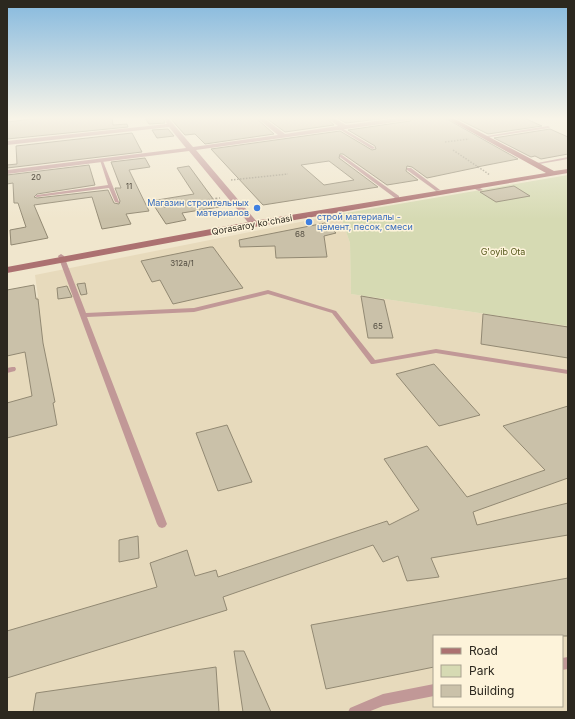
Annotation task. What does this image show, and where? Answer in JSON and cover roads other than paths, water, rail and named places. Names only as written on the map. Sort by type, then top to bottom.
[{"type":"main road","points":[[510,152],[549,172]]},
{"type":"main road","name":"Qorasaroy ko'chasi","points":[[252,222],[478,189],[568,166]]},
{"type":"main road","name":"Qorasaroy ko'chasi","points":[[7,270],[62,258],[252,222],[438,190],[568,170]]},
{"type":"main road","name":"Qorasaroy ko'chasi","points":[[7,266],[62,258]]},
{"type":"street","points":[[7,172],[172,152]]},
{"type":"street","points":[[193,152],[252,222]]},
{"type":"lane","points":[[341,156],[397,197]]},
{"type":"lane","points":[[534,164],[568,158]]},
{"type":"lane","points":[[102,161],[117,202]]},
{"type":"lane","points":[[409,169],[438,190]]},
{"type":"lane","points":[[37,196],[111,186]]},
{"type":"lane","points":[[62,258],[162,524]]},
{"type":"lane","points":[[83,315],[194,310],[268,292],[334,312],[373,362],[436,350],[568,372]]},
{"type":"lane","points":[[354,712],[383,700],[433,690]]},
{"type":"place","name":"Магазин строительных материалов","points":[[257,208]]},
{"type":"place","name":"строй материалы - цемент, песок, смеси","points":[[309,222]]},
{"type":"park label","name":"G'oyib Ota","points":[[503,252]]}]
